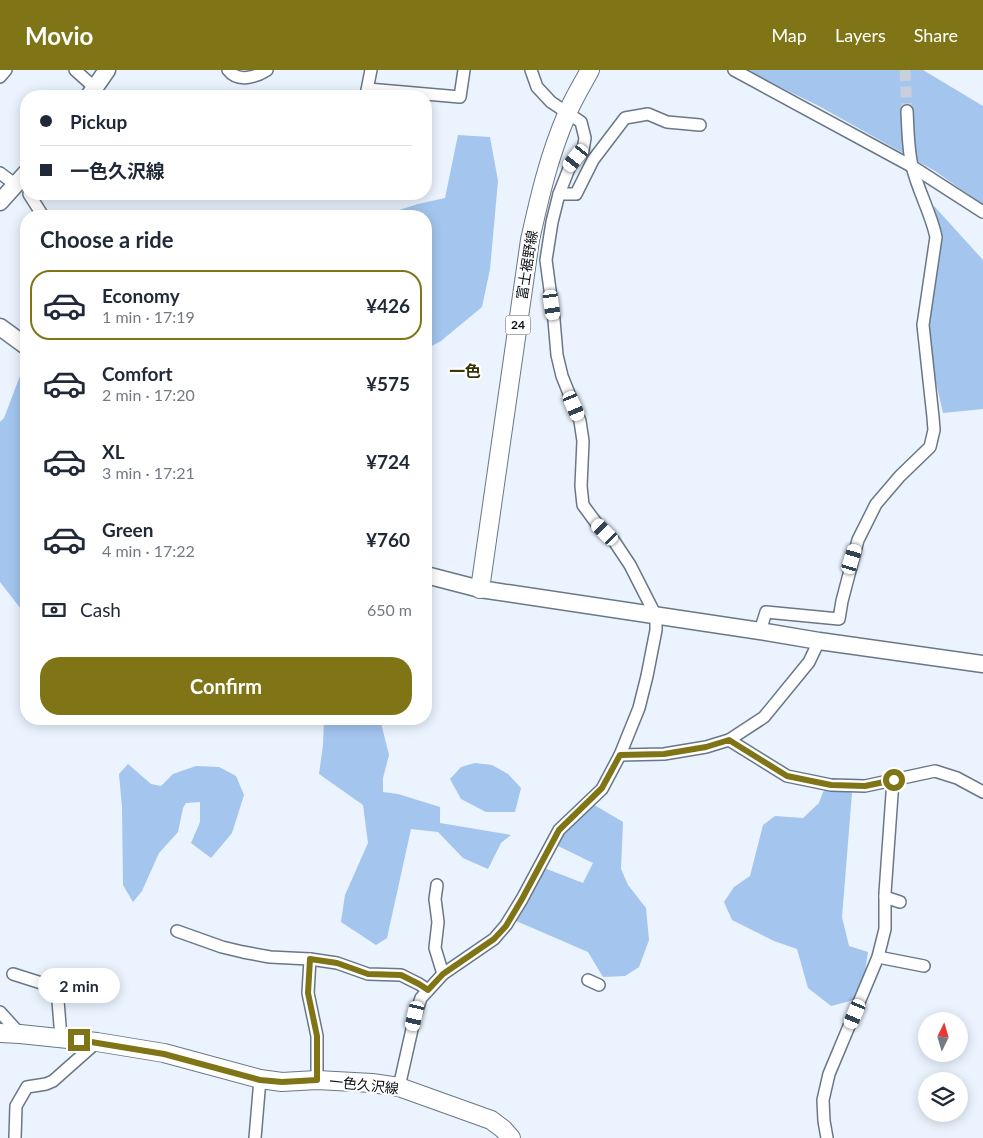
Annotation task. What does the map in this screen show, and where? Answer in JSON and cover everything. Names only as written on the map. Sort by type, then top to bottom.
[{"type":"main road","name":"富士裾野線","points":[[480,589],[530,240],[552,153],[568,112],[590,70]]},
{"type":"main road","name":"一色久沢線","points":[[0,1033],[97,1042],[164,1054],[260,1080],[282,1082],[317,1080],[372,1083],[399,1087],[491,1120],[511,1138]]},
{"type":"street","points":[[0,77],[6,70]]},
{"type":"street","points":[[75,70],[90,90]]},
{"type":"street","points":[[93,90],[107,70]]},
{"type":"street","points":[[228,70],[236,76],[250,78],[260,75],[267,70]]},
{"type":"street","points":[[368,90],[371,70]]},
{"type":"street","points":[[432,96],[460,97],[464,70]]},
{"type":"street","points":[[399,1087],[415,1016],[421,998],[443,974],[494,939],[506,926],[559,830],[602,788],[620,755],[638,708],[647,676],[656,630],[656,616],[630,565],[614,541],[597,524],[583,505],[581,486],[583,441],[580,421],[562,376],[557,355],[546,260],[559,194],[570,166],[583,150],[585,138],[581,122],[551,102],[537,87],[531,70]]},
{"type":"street","points":[[734,70],[912,167],[983,212]]},
{"type":"street","points":[[760,631],[766,612],[839,619],[858,540],[876,504],[900,476],[930,447],[934,430],[923,325],[936,237],[933,223],[912,167],[907,111]]},
{"type":"street","points":[[559,194],[576,194],[593,160],[625,118],[648,114],[667,122],[700,125]]},
{"type":"street","points":[[0,173],[20,183]]},
{"type":"street","points":[[0,202],[20,187]]},
{"type":"street","points":[[0,328],[20,342]]},
{"type":"street","points":[[432,577],[480,589],[983,664]]},
{"type":"street","points":[[620,755],[664,754],[706,747],[729,740],[764,717],[809,662],[819,641]]},
{"type":"street","points":[[729,740],[787,776],[831,785],[865,786],[935,771],[957,778],[983,792]]},
{"type":"street","points":[[827,1138],[823,1100],[829,1074],[878,957],[885,930],[885,897],[894,780]]},
{"type":"street","points":[[437,885],[438,922],[435,948],[443,974]]},
{"type":"street","points":[[885,897],[900,902]]},
{"type":"street","points":[[177,931],[243,952],[270,958],[310,959],[337,963],[368,974],[401,975],[428,990]]},
{"type":"street","points":[[878,957],[924,966]]},
{"type":"street","points":[[310,959],[308,993],[317,1036],[317,1080]]},
{"type":"street","points":[[13,974],[57,988],[61,1038]]},
{"type":"street","points":[[588,980],[599,985]]},
{"type":"street","points":[[0,1012],[20,1034]]},
{"type":"street","points":[[14,1138],[16,1106],[27,1087],[53,1081],[97,1042]]},
{"type":"street","points":[[256,1138],[260,1080]]},
{"type":"shaded area","points":[[745,70],[923,70],[983,106],[983,205],[935,171],[817,105]]},
{"type":"shaded area","points":[[458,135],[490,137],[498,181],[490,269],[482,307],[441,341],[432,346],[432,210],[399,210],[445,198]]},
{"type":"shaded area","points":[[934,206],[983,260],[983,409],[943,413],[923,325],[933,258]]},
{"type":"shaded area","points":[[20,376],[20,608],[0,582],[0,422],[4,418]]},
{"type":"shaded area","points":[[324,725],[382,725],[389,755],[383,778],[383,792],[398,794],[440,807],[440,823],[511,835],[501,843],[488,869],[463,858],[438,832],[411,829],[387,938],[376,945],[341,922],[345,895],[368,843],[363,805],[319,774]]},
{"type":"shaded area","points":[[475,763],[492,765],[508,774],[521,788],[515,812],[486,812],[461,799],[450,779],[461,767]]},
{"type":"shaded area","points":[[128,764],[151,784],[161,786],[173,774],[196,766],[219,767],[236,776],[244,795],[232,833],[211,858],[191,843],[200,822],[200,802],[186,803],[183,808],[178,832],[159,853],[142,891],[133,902],[123,885],[122,807],[119,774]]},
{"type":"shaded area","points":[[831,785],[852,793],[842,917],[849,946],[868,952],[861,998],[831,1006],[808,988],[797,949],[774,941],[732,920],[724,902],[734,887],[750,876],[763,825],[775,816],[803,818],[819,803],[823,792]]},
{"type":"shaded area","points":[[591,803],[623,822],[621,869],[628,885],[646,908],[649,940],[639,967],[625,976],[603,977],[588,952],[514,920],[544,868],[583,883],[593,863],[552,843]]},
{"type":"tunnel","points":[[905,70],[907,111]]},
{"type":"district","name":"一色","points":[[465,371]]},
{"type":"route","points":[[79,1040],[164,1054],[260,1080],[282,1082],[317,1080],[317,1036],[308,993],[310,959],[337,963],[368,974],[401,975],[428,990],[443,974],[494,939],[506,926],[559,830],[602,788],[620,755],[664,754],[706,747],[729,740],[787,776],[831,785],[865,786],[894,780]]}]
